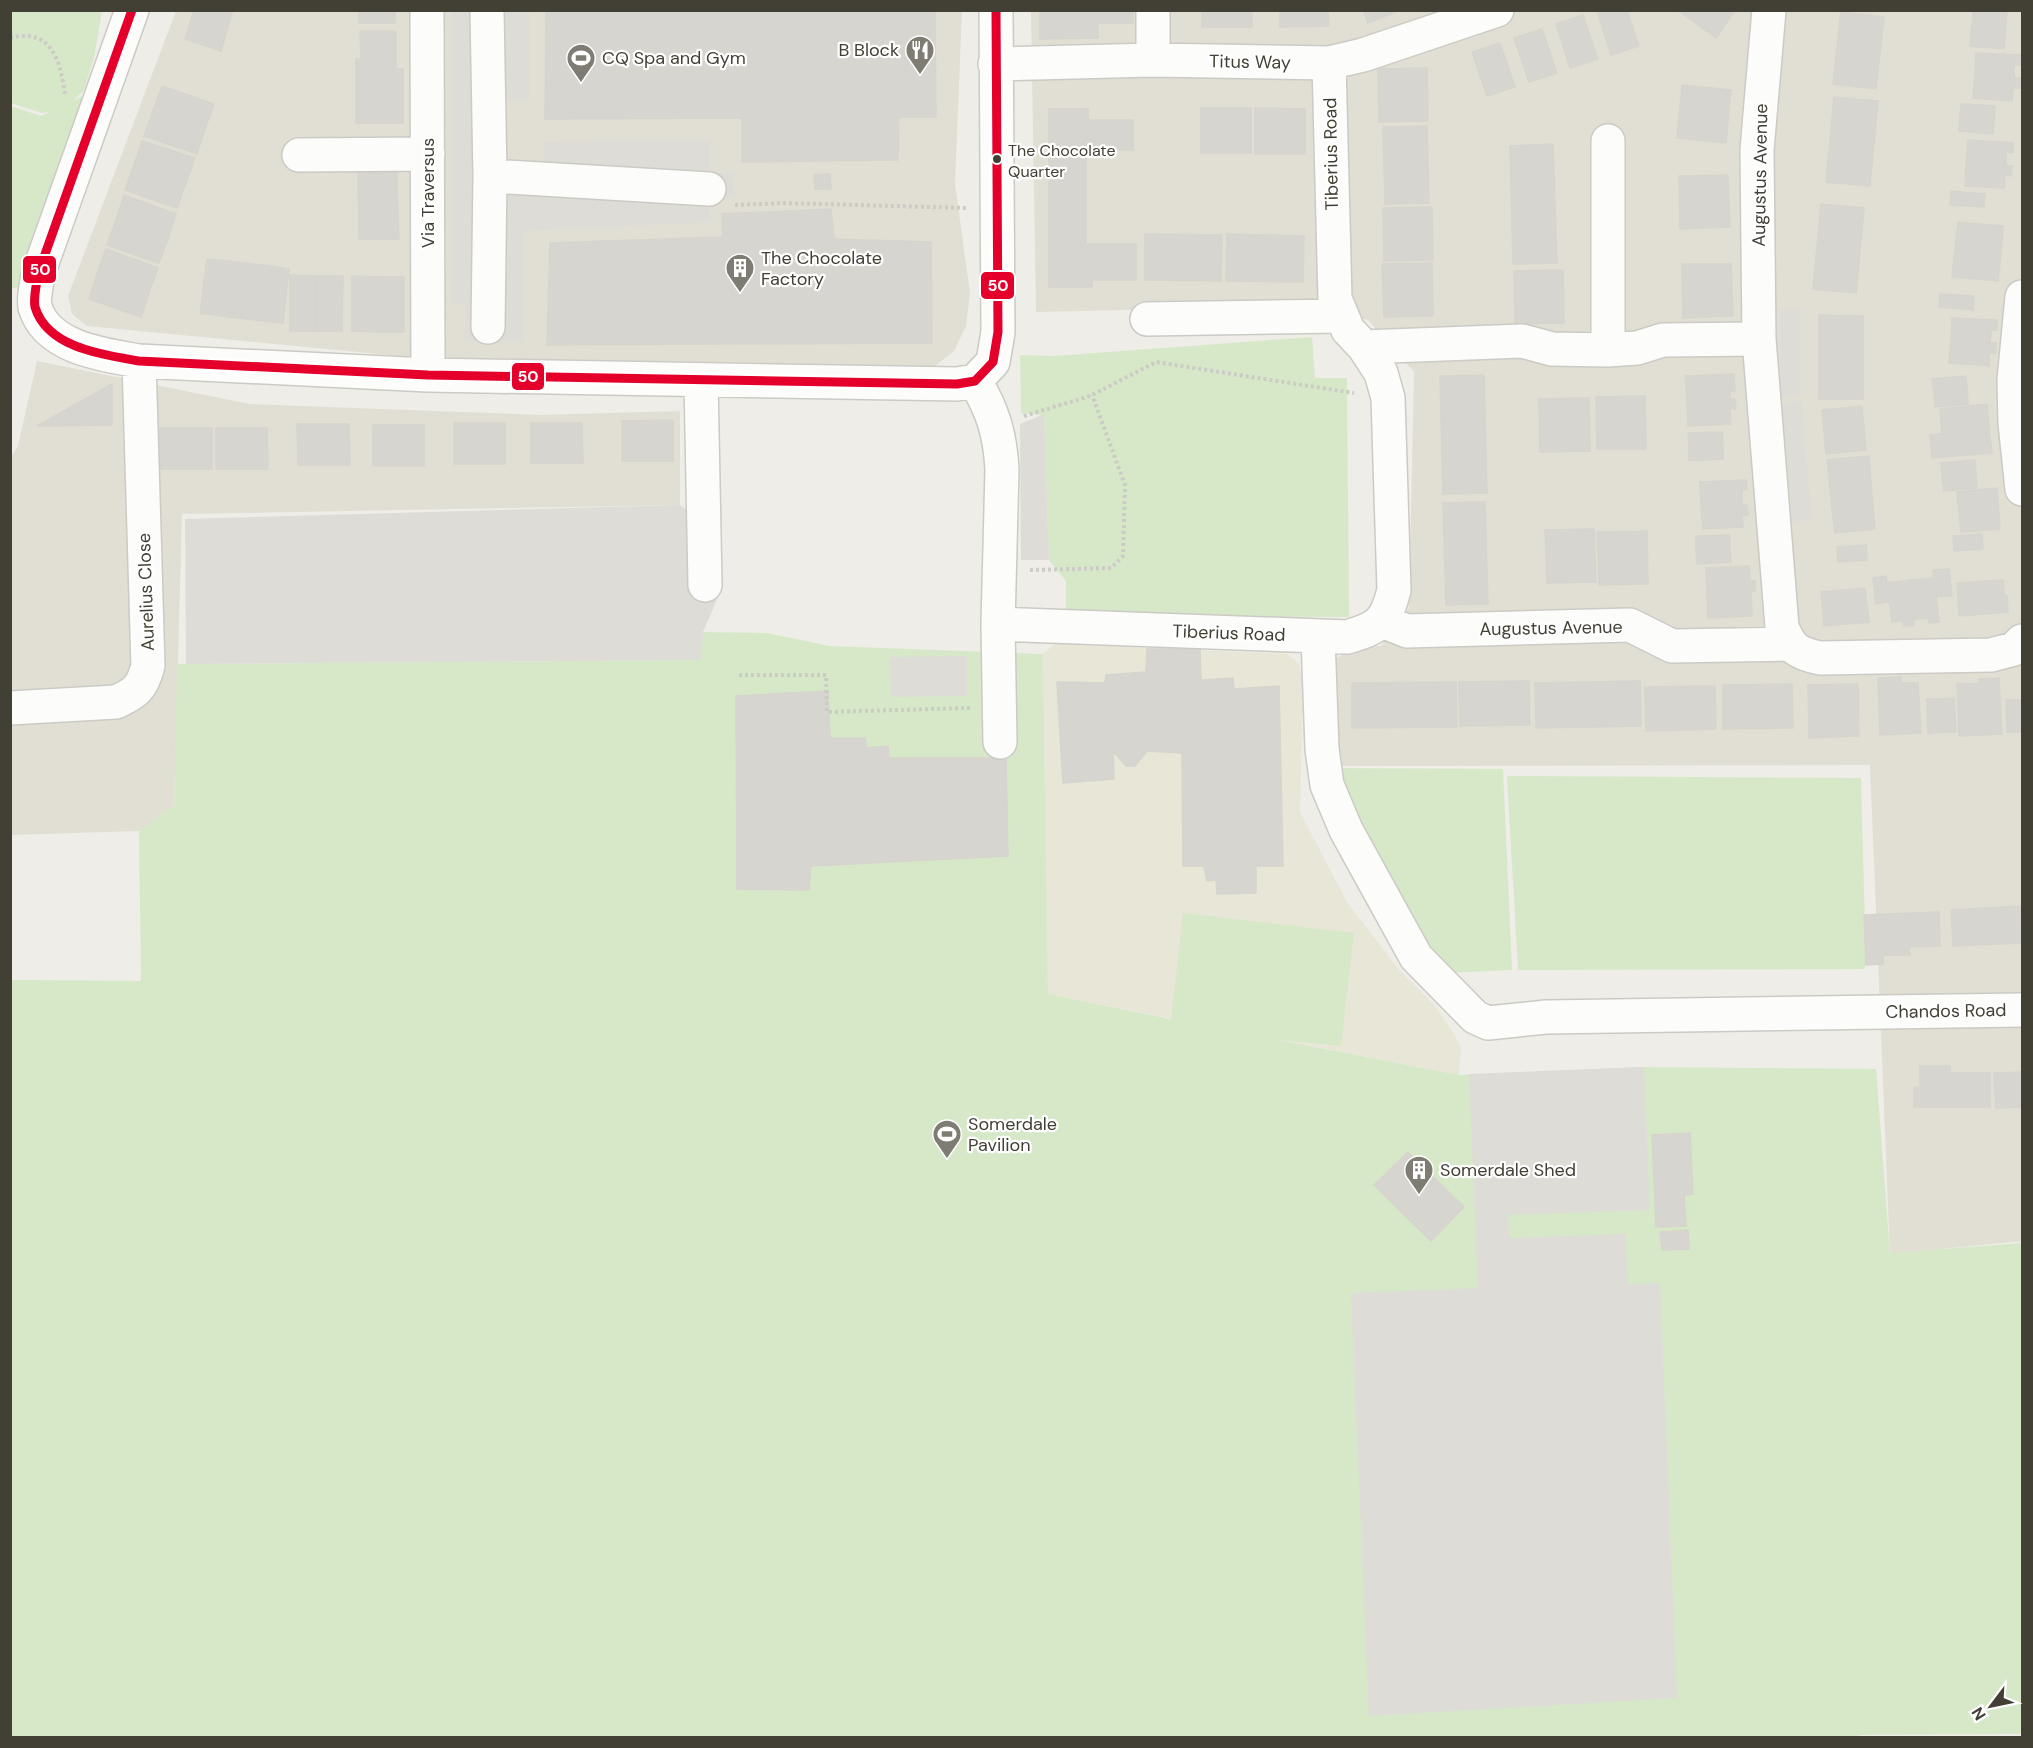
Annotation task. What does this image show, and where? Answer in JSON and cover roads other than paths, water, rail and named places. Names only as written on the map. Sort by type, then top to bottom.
[{"type":"street","points":[[132,10],[38,274],[22,306],[71,345],[98,354],[139,361],[428,375],[957,384],[975,381],[993,362],[998,332],[996,10]]},
{"type":"street","name":"Via Traversus","points":[[427,10],[428,375]]},
{"type":"street","points":[[487,10],[490,177],[488,327]]},
{"type":"street","points":[[1153,60],[1154,10]]},
{"type":"street","name":"Titus Way","points":[[995,64],[1153,60],[1329,63],[1363,55],[1497,10]]},
{"type":"street","name":"Augustus Avenue","points":[[1769,10],[1757,150],[1759,339],[1782,627],[1789,644],[1803,654],[1820,658],[1991,655],[2014,649],[2022,641]]},
{"type":"street","name":"Tiberius Road","points":[[998,624],[1347,637],[1365,632],[1382,621],[1389,612],[1394,590],[1388,398],[1381,373],[1364,347],[1348,330],[1335,298],[1329,63]]},
{"type":"street","points":[[1608,141],[1608,350]]},
{"type":"street","points":[[299,155],[428,154]]},
{"type":"street","points":[[490,177],[709,189]]},
{"type":"street","points":[[2022,297],[2014,380],[2015,423],[2022,489]]},
{"type":"street","points":[[1147,319],[1341,316]]},
{"type":"street","points":[[1364,347],[1522,341],[1552,349],[1608,350],[1637,348],[1663,340],[1759,339]]},
{"type":"street","name":"Aurelius Close","points":[[10,708],[116,702],[132,695],[143,683],[148,666],[139,361]]},
{"type":"street","points":[[701,380],[705,585]]},
{"type":"street","points":[[975,381],[985,398],[1001,444],[998,624],[1000,742]]},
{"type":"street","name":"Augustus Avenue","points":[[1382,621],[1407,632],[1630,625],[1672,646],[1789,644]]},
{"type":"street","name":"Chandos Road","points":[[1318,637],[1322,749],[1327,785],[1346,830],[1416,957],[1475,1017],[1488,1023],[1546,1017],[2022,1010]]},
{"type":"place","name":"B Block","points":[[920,76]]},
{"type":"place","name":"CQ Spa and Gym","points":[[581,84]]},
{"type":"place","name":"The Chocolate Quarter","points":[[997,159]]},
{"type":"place","name":"The Chocolate Factory","points":[[740,294]]},
{"type":"place","name":"Somerdale Pavilion","points":[[947,1160]]},
{"type":"place","name":"Somerdale Shed","points":[[1419,1196]]}]
